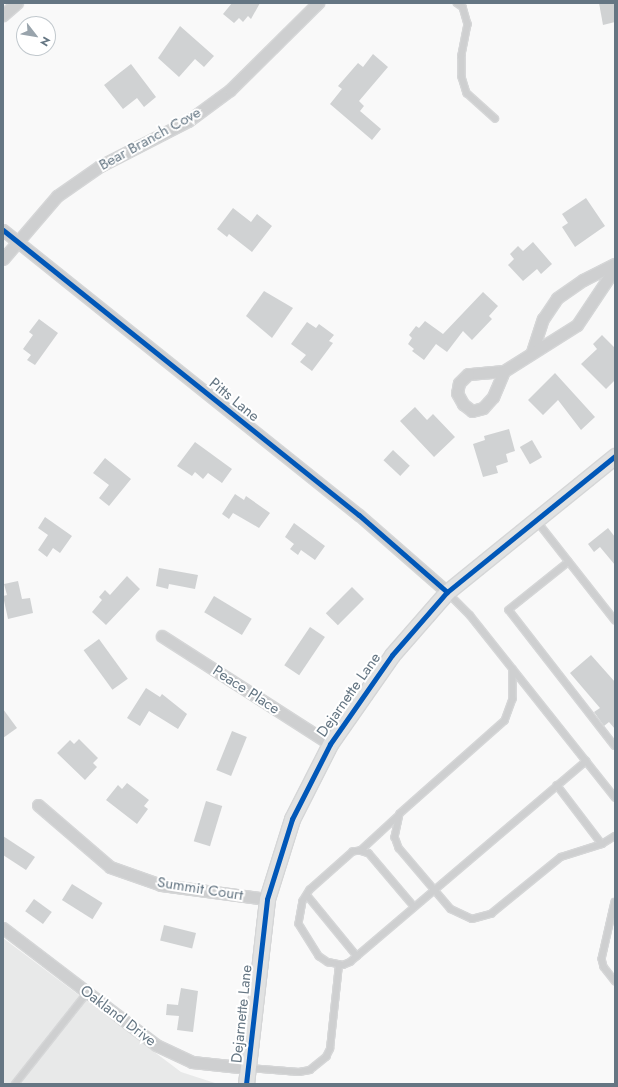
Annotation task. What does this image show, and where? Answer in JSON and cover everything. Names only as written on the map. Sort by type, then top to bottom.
[{"type":"main road","name":"Dejarnette Lane","points":[[246,1084],[267,899],[292,819],[330,744],[392,655],[447,592],[536,520],[613,461]]},
{"type":"street","points":[[3,15],[17,3]]},
{"type":"street","name":"Bear Branch Cove","points":[[3,259],[17,241],[63,192],[100,166],[188,121],[230,90],[318,3]]},
{"type":"street","name":"Pitts Lane","points":[[3,230],[359,515],[447,592]]},
{"type":"street","points":[[532,352],[543,319],[557,298],[615,264]]},
{"type":"street","points":[[504,371],[577,325],[615,268]]},
{"type":"street","name":"Peace Place","points":[[162,636],[330,744]]},
{"type":"street","name":"Summit Court","points":[[38,805],[110,867],[161,885],[267,899]]},
{"type":"street","name":"Oakland Drive","points":[[3,928],[156,1045],[192,1062],[249,1068]]},
{"type":"lane","points":[[457,3],[463,7],[468,24],[462,63],[462,77],[467,93],[495,118]]},
{"type":"lane","points":[[536,520],[615,620]]},
{"type":"lane","points":[[569,562],[509,610],[615,746]]},
{"type":"lane","points":[[447,592],[470,615],[615,797]]},
{"type":"lane","points":[[360,851],[505,722],[513,699],[513,669]]},
{"type":"lane","points":[[414,906],[369,854],[360,851],[353,852],[307,895],[299,924],[319,956],[328,962],[339,965],[357,956],[586,761]]},
{"type":"lane","points":[[558,785],[602,844]]},
{"type":"lane","points":[[400,814],[395,837],[399,848],[434,889],[462,916],[481,918],[491,914],[561,856],[602,844],[615,836]]},
{"type":"lane","points":[[307,895],[357,956]]},
{"type":"lane","points":[[615,902],[602,959],[604,967],[615,981]]},
{"type":"lane","points":[[249,1068],[299,1072],[310,1070],[326,1057],[330,1049],[339,965]]},
{"type":"lane","points":[[15,1084],[87,993]]},
{"type":"shaded area","points":[[3,938],[181,1072],[218,1084],[3,1084]]},
{"type":"building","points":[[232,3],[260,3],[251,19],[248,16],[243,22],[239,18],[234,23],[223,14]]},
{"type":"building","points":[[599,3],[614,3],[615,22],[603,25]]},
{"type":"building","points":[[180,26],[214,56],[204,67],[195,59],[179,77],[158,58]]},
{"type":"building","points":[[373,54],[388,67],[359,101],[364,106],[360,111],[381,129],[372,140],[330,104],[342,89],[338,86],[358,63],[363,67]]},
{"type":"building","points":[[131,64],[156,97],[144,107],[137,98],[123,109],[104,85]]},
{"type":"building","points":[[586,198],[605,226],[575,247],[562,227],[568,223],[562,214]]},
{"type":"building","points":[[233,208],[251,222],[257,214],[272,226],[252,252],[229,234],[227,237],[217,229]]},
{"type":"building","points":[[533,242],[552,264],[541,274],[537,269],[523,281],[508,265],[514,259],[510,254],[518,246],[523,251]]},
{"type":"building","points":[[264,291],[293,308],[272,338],[246,316]]},
{"type":"building","points":[[483,292],[498,306],[489,316],[492,319],[472,340],[463,331],[447,352],[436,344],[424,360],[412,351],[414,349],[408,344],[412,338],[409,335],[416,326],[419,328],[425,321],[443,334]]},
{"type":"building","points":[[39,319],[58,333],[35,365],[27,360],[31,355],[23,349],[33,335],[29,332]]},
{"type":"building","points":[[307,322],[316,328],[319,324],[334,335],[329,341],[333,343],[312,371],[300,362],[306,355],[291,344]]},
{"type":"building","points":[[602,335],[615,348],[615,380],[606,389],[581,364],[597,349],[593,344]]},
{"type":"building","points":[[555,373],[595,417],[581,430],[558,400],[543,415],[528,400]]},
{"type":"building","points":[[415,407],[427,420],[433,414],[455,437],[434,457],[400,421]]},
{"type":"building","points":[[509,429],[515,451],[506,454],[508,462],[496,466],[498,473],[483,477],[473,444],[485,440],[484,436]]},
{"type":"building","points":[[532,440],[542,457],[530,464],[520,447]]},
{"type":"building","points":[[195,442],[232,469],[222,483],[208,473],[203,479],[195,472],[192,476],[177,466]]},
{"type":"building","points":[[393,450],[410,466],[400,476],[383,460]]},
{"type":"building","points":[[105,458],[131,479],[109,506],[99,498],[109,485],[93,473]]},
{"type":"building","points":[[235,494],[244,500],[246,496],[270,513],[259,528],[233,513],[229,519],[222,514]]},
{"type":"building","points":[[45,517],[72,536],[60,553],[53,548],[47,557],[38,550],[48,535],[38,528]]},
{"type":"building","points":[[294,523],[325,546],[315,560],[301,550],[298,555],[290,549],[294,544],[285,537]]},
{"type":"building","points":[[608,528],[615,537],[615,565],[600,547],[594,552],[588,544]]},
{"type":"building","points":[[159,568],[198,575],[195,589],[169,584],[168,589],[156,586]]},
{"type":"building","points":[[127,576],[140,589],[106,625],[92,612],[102,600],[99,597],[105,590],[110,595]]},
{"type":"building","points":[[18,581],[22,599],[30,598],[33,613],[8,619],[3,596],[7,595],[4,584]]},
{"type":"building","points":[[352,587],[364,599],[338,625],[326,613]]},
{"type":"building","points":[[214,596],[252,619],[242,635],[204,612]]},
{"type":"building","points":[[310,627],[325,637],[299,675],[284,665]]},
{"type":"building","points":[[99,639],[128,679],[112,690],[84,650]]},
{"type":"building","points":[[591,655],[615,682],[615,729],[609,722],[604,726],[594,712],[600,708],[570,673]]},
{"type":"building","points":[[146,688],[160,697],[162,694],[187,714],[178,729],[149,711],[140,726],[127,718]]},
{"type":"building","points":[[3,709],[17,728],[3,738]]},
{"type":"building","points":[[232,731],[247,737],[231,776],[216,770]]},
{"type":"building","points":[[79,739],[98,758],[93,763],[97,767],[85,780],[57,753],[70,740],[74,744]]},
{"type":"building","points":[[127,783],[149,800],[144,806],[148,809],[137,824],[106,800],[118,785],[122,789]]},
{"type":"building","points":[[206,801],[222,806],[210,846],[194,841]]},
{"type":"building","points":[[3,836],[35,857],[26,870],[3,855]]},
{"type":"building","points":[[72,884],[103,903],[92,919],[62,900]]},
{"type":"building","points":[[34,899],[52,912],[43,924],[25,911]]},
{"type":"building","points":[[164,925],[196,933],[192,949],[160,941]]},
{"type":"building","points":[[181,988],[198,991],[193,1032],[177,1030],[179,1016],[166,1015],[167,1004],[178,1005]]},
{"type":"cycle path","points":[[3,230],[359,515],[447,592]]},
{"type":"cycle path","points":[[246,1084],[267,899],[292,819],[330,744],[392,655],[447,592],[615,456]]}]
